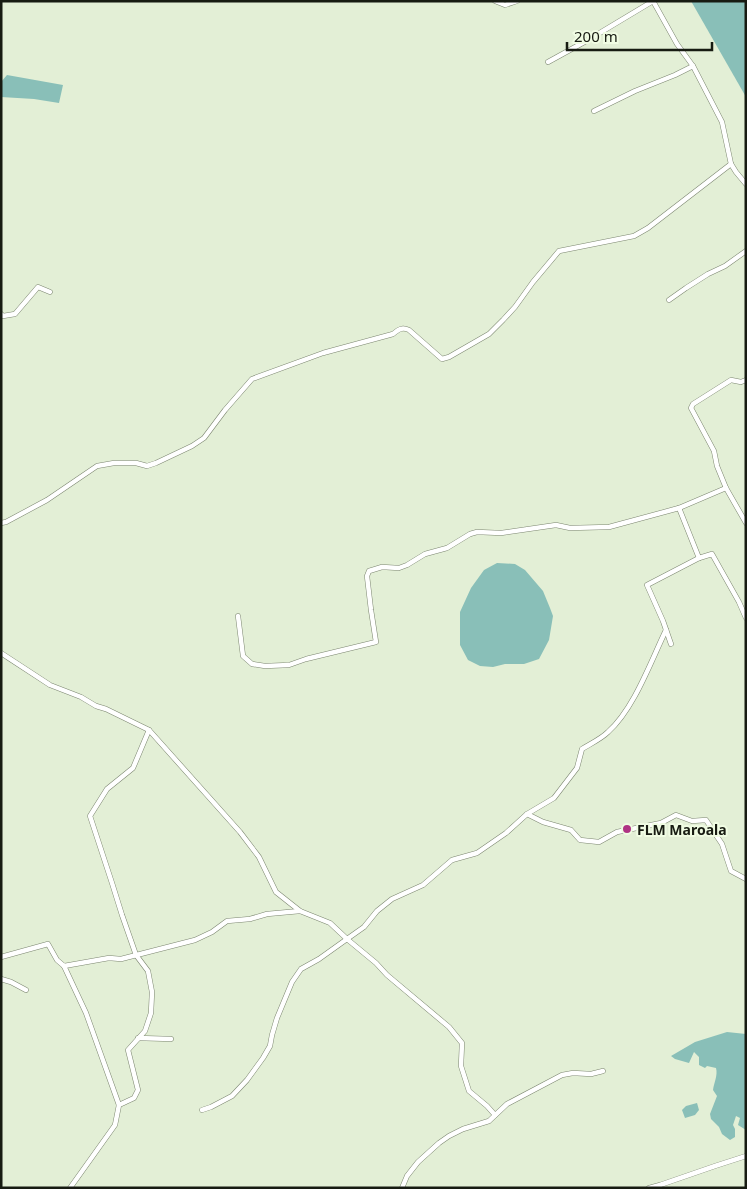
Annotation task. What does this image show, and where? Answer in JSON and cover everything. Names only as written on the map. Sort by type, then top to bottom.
[{"type":"street","points":[[495,1],[505,5],[517,1]]},
{"type":"street","points":[[548,62],[653,1],[677,44],[693,66],[722,122],[731,164],[746,184]]},
{"type":"street","points":[[594,111],[635,91],[675,76],[693,66]]},
{"type":"street","points":[[1,523],[47,500],[98,466],[114,463],[136,463],[147,466],[192,446],[204,438],[252,379],[323,354],[394,334],[399,329],[404,328],[409,330],[442,359],[450,357],[489,334],[515,307],[533,282],[559,252],[634,236],[648,228],[731,164]]},
{"type":"street","points":[[669,300],[746,251]]},
{"type":"street","points":[[1,314],[3,316],[14,314],[38,287],[50,292]]},
{"type":"street","points":[[746,380],[741,382],[731,380],[691,406],[714,451],[717,466],[726,488],[746,523]]},
{"type":"street","points":[[238,616],[243,656],[247,660],[252,664],[266,666],[289,665],[376,642],[367,576],[369,571],[382,567],[399,568],[426,554],[447,548],[470,534],[477,532],[501,533],[556,525],[570,528],[610,527],[679,508],[726,488]]},
{"type":"street","points":[[679,508],[699,558]]},
{"type":"street","points":[[671,644],[647,585],[699,558],[712,554],[746,618]]},
{"type":"street","points":[[202,1110],[232,1096],[247,1080],[263,1058],[270,1046],[277,1018],[292,982],[301,969],[319,959],[364,927],[377,911],[392,899],[423,885],[452,860],[478,853],[506,833],[527,814],[554,798],[577,768],[582,749],[608,732],[625,713],[666,630]]},
{"type":"street","points":[[1,653],[50,684],[149,730],[240,832],[259,857],[276,892],[300,911],[330,923],[387,975],[449,1027],[462,1043],[461,1066],[469,1091],[495,1115]]},
{"type":"street","points":[[119,1105],[134,1098],[138,1090],[128,1050],[145,1031],[151,1013],[152,992],[148,971],[136,955],[90,816],[106,790],[133,768],[149,730]]},
{"type":"street","points":[[527,814],[543,822],[571,830],[580,840],[599,842],[617,832],[661,823],[676,814],[692,821],[706,820],[722,844],[731,871],[746,879]]},
{"type":"street","points":[[64,966],[109,958],[121,959],[195,940],[212,932],[227,921],[250,919],[267,914],[300,911]]},
{"type":"street","points":[[1,957],[48,944],[57,960],[64,966],[86,1014],[119,1105],[115,1124],[70,1188]]},
{"type":"street","points":[[1,979],[26,990]]},
{"type":"street","points":[[138,1038],[171,1039]]},
{"type":"street","points":[[402,1188],[407,1176],[418,1162],[440,1142],[463,1129],[489,1121],[507,1104],[562,1075],[603,1072]]},
{"type":"street","points":[[649,1188],[746,1156]]},
{"type":"water","points":[[691,1],[746,1],[746,97]]},
{"type":"water","points":[[7,75],[63,85],[59,103],[1,97],[1,82]]},
{"type":"water","points":[[497,563],[515,564],[525,570],[543,591],[553,616],[549,640],[539,659],[524,664],[505,664],[493,667],[480,666],[468,660],[460,645],[460,612],[471,588],[484,570]]},
{"type":"water","points":[[727,1032],[746,1034],[746,1130],[738,1125],[740,1118],[736,1116],[733,1125],[735,1137],[730,1140],[722,1134],[719,1127],[711,1119],[710,1114],[717,1096],[713,1090],[716,1068],[707,1066],[705,1068],[699,1065],[699,1057],[694,1052],[689,1063],[671,1056],[695,1042]]},
{"type":"water","points":[[697,1103],[699,1110],[695,1115],[685,1118],[682,1110],[686,1106]]},
{"type":"place","name":"FLM Maroala","points":[[627,829]]}]
